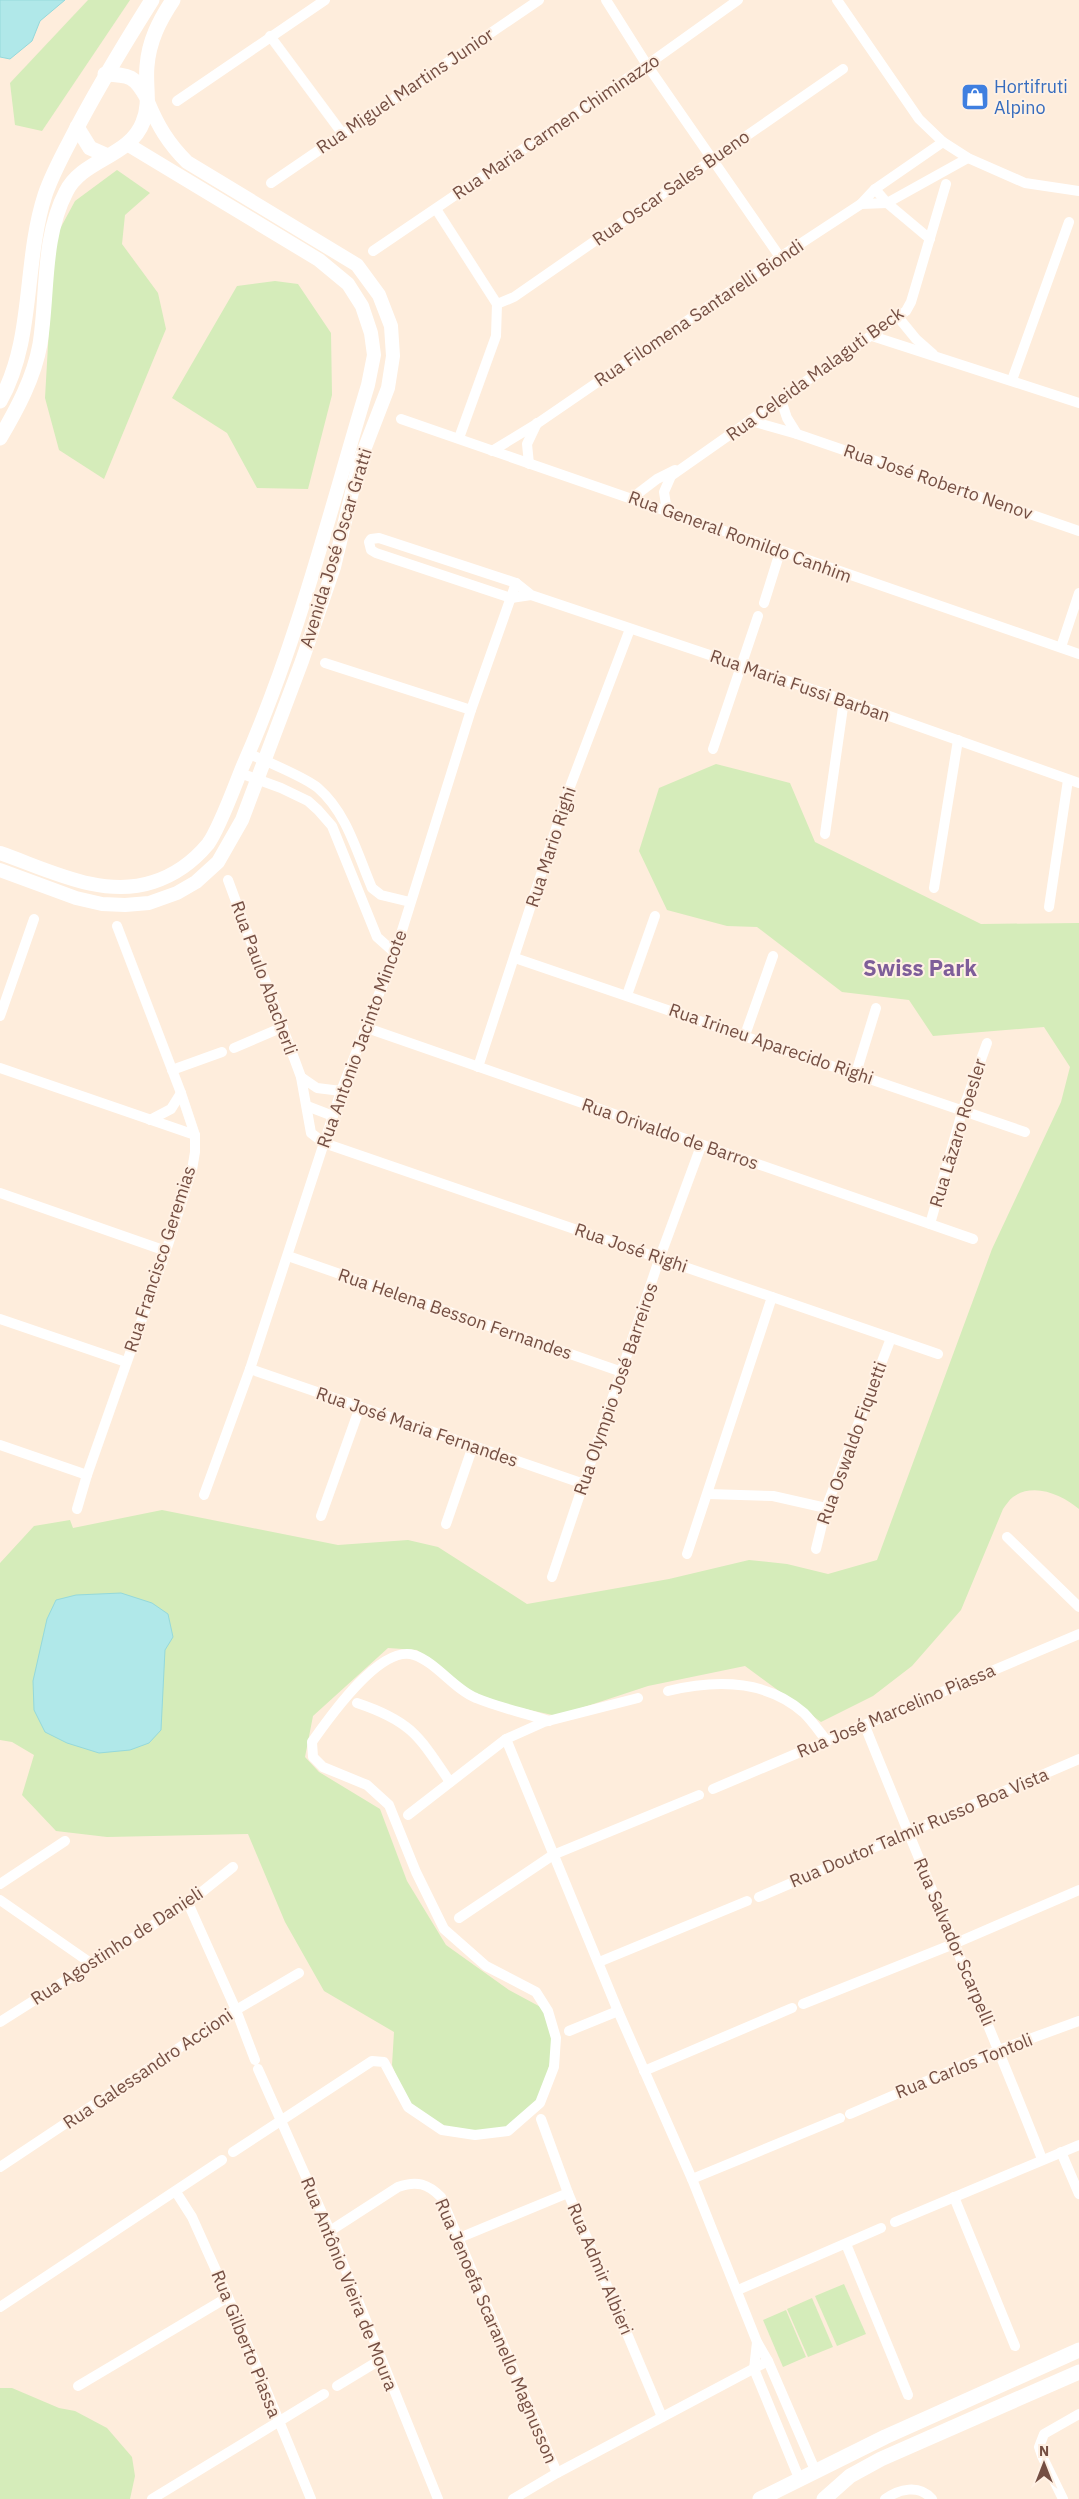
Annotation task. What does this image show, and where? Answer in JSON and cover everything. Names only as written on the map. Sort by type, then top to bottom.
[{"type":"main road","points":[[0,401],[16,364],[22,339],[30,264],[45,194],[105,74],[152,0]]},
{"type":"main road","points":[[0,438],[34,367],[40,344],[48,258],[62,201],[76,176],[127,144],[143,124],[148,102],[146,67],[150,42],[159,21],[172,0]]},
{"type":"main road","points":[[105,74],[124,74],[132,77],[137,82],[148,102]]},
{"type":"main road","points":[[77,127],[90,148],[108,156]]},
{"type":"main road","points":[[760,2499],[884,2436],[1079,2350]]},
{"type":"main road","points":[[824,2499],[850,2476],[881,2459],[1079,2372]]},
{"type":"street","points":[[177,101],[325,0]]},
{"type":"street","name":"Rua Miguel Martins Junior","points":[[271,183],[539,0]]},
{"type":"street","points":[[606,0],[647,65],[780,257]]},
{"type":"street","name":"Rua Maria Carmen Chiminazzo","points":[[373,251],[647,65],[738,0]]},
{"type":"street","points":[[837,0],[919,118],[943,142],[968,158],[1025,183],[1079,191]]},
{"type":"street","points":[[270,36],[342,133]]},
{"type":"street","name":"Rua Oscar Sales Bueno","points":[[497,304],[514,297],[843,69]]},
{"type":"street","name":"Avenida José Oscar Gratti","points":[[0,870],[76,898],[102,904],[149,903],[177,893],[218,862],[236,834],[266,760],[334,567],[359,463],[388,388],[393,356],[391,326],[379,295],[358,265],[187,162],[165,138],[148,102]]},
{"type":"street","name":"Rua Filomena Santarelli Biondi","points":[[492,451],[538,423],[780,257],[861,204],[874,189],[943,142]]},
{"type":"street","name":"Avenida José Oscar Gratti","points":[[0,853],[77,880],[106,886],[133,886],[152,882],[189,864],[209,842],[249,754],[288,656],[368,385],[374,355],[371,333],[362,306],[348,284],[319,260],[127,144]]},
{"type":"street","points":[[861,204],[887,203],[968,158]]},
{"type":"street","name":"Rua Celeida Malaguti Beck","points":[[632,498],[657,479],[687,463],[751,421],[906,311],[911,302],[946,184]]},
{"type":"street","points":[[874,189],[887,203],[930,239]]},
{"type":"street","points":[[436,209],[497,304],[496,336],[459,438]]},
{"type":"street","points":[[1012,380],[1069,222]]},
{"type":"street","points":[[898,317],[916,340],[934,355]]},
{"type":"street","points":[[872,336],[1079,403]]},
{"type":"street","points":[[781,400],[787,418],[797,434]]},
{"type":"street","name":"Rua General Romildo Canhim","points":[[401,419],[632,498],[780,552],[1079,654]]},
{"type":"street","name":"Rua José Roberto Nenov","points":[[751,421],[797,434],[1079,531]]},
{"type":"street","name":"Rua Filomena Santarelli Biondi","points":[[530,464],[527,444],[538,423]]},
{"type":"street","name":"Rua Celeida Malaguti Beck","points":[[668,511],[664,492],[666,483],[671,476],[687,463]]},
{"type":"street","points":[[511,598],[376,553],[371,550],[369,542],[371,539],[379,538],[516,583]]},
{"type":"street","points":[[764,603],[780,552]]},
{"type":"street","name":"Rua Maria Fussi Barban","points":[[516,583],[531,595],[844,700],[1068,780]]},
{"type":"street","name":"Rua Antonio Jacinto Mincote","points":[[204,1495],[250,1369],[341,1091],[367,1028],[394,953],[471,710],[516,583]]},
{"type":"street","points":[[1061,647],[1079,593]]},
{"type":"street","name":"Rua Maria Fussi Barban","points":[[511,598],[531,595]]},
{"type":"street","points":[[713,748],[758,616]]},
{"type":"street","name":"Rua Mario Righi","points":[[478,1067],[568,792],[630,628]]},
{"type":"street","points":[[325,663],[471,710]]},
{"type":"street","points":[[825,834],[844,700]]},
{"type":"street","points":[[934,888],[958,740]]},
{"type":"street","points":[[249,754],[266,760],[316,786],[329,799],[344,821],[372,888],[381,895],[410,902]]},
{"type":"street","points":[[240,773],[281,788],[308,801],[323,815],[332,826],[377,937],[394,953]]},
{"type":"street","points":[[1049,907],[1068,780],[1079,783]]},
{"type":"street","name":"Rua Paulo Abacherli","points":[[228,880],[301,1077],[311,1133],[314,1138],[324,1143]]},
{"type":"street","points":[[628,995],[655,916]]},
{"type":"street","points":[[0,1016],[34,919]]},
{"type":"street","name":"Rua Francisco Geremias","points":[[77,1509],[86,1475],[166,1251],[192,1170],[195,1135],[181,1093],[116,926]]},
{"type":"street","points":[[745,1035],[773,956]]},
{"type":"street","name":"Rua Irineu Aparecido Righi","points":[[515,958],[1025,1132]]},
{"type":"street","points":[[856,1073],[876,1008]]},
{"type":"street","points":[[234,1048],[283,1027]]},
{"type":"street","name":"Rua Orivaldo de Barros","points":[[367,1028],[973,1240]]},
{"type":"street","name":"Rua Lãzaro Roesler","points":[[930,1224],[962,1112],[987,1043]]},
{"type":"street","points":[[172,1070],[222,1052]]},
{"type":"street","points":[[0,1068],[195,1135]]},
{"type":"street","name":"Rua Paulo Abacherli","points":[[301,1077],[317,1088],[341,1091]]},
{"type":"street","points":[[150,1120],[171,1109],[181,1093]]},
{"type":"street","points":[[306,1106],[333,1116]]},
{"type":"street","name":"Rua José Righi","points":[[324,1143],[938,1354]]},
{"type":"street","name":"Rua Olympio José Barreiros","points":[[552,1577],[660,1257],[701,1146]]},
{"type":"street","points":[[0,1193],[166,1251]]},
{"type":"street","name":"Rua Helena Besson Fernandes","points":[[288,1256],[622,1372]]},
{"type":"street","points":[[688,1554],[772,1297]]},
{"type":"street","points":[[0,1319],[126,1362]]},
{"type":"street","name":"Rua Oswaldo Fiquetti","points":[[816,1550],[826,1508],[891,1338]]},
{"type":"street","name":"Rua José Maria Fernandes","points":[[250,1369],[584,1484]]},
{"type":"street","points":[[321,1516],[360,1407]]},
{"type":"street","points":[[0,1445],[86,1475]]},
{"type":"street","points":[[446,1524],[473,1446]]},
{"type":"street","points":[[708,1494],[773,1496],[826,1508]]},
{"type":"street","points":[[1007,1537],[1079,1607]]},
{"type":"street","name":"Rua José Marcelino Piassa","points":[[713,1789],[1079,1634]]},
{"type":"street","points":[[233,2152],[372,2060],[384,2062],[408,2107],[442,2130],[475,2135],[508,2131],[540,2103],[554,2066],[556,2038],[548,2011],[536,1992],[486,1966],[444,1929],[416,1872],[390,1806],[368,1785],[323,1767],[313,1757],[312,1742],[350,1690],[391,1658],[403,1653],[415,1656],[475,1698],[549,1721]]},
{"type":"street","points":[[668,1691],[697,1684],[722,1683],[766,1691],[786,1700],[804,1713],[826,1740]]},
{"type":"street","points":[[408,1815],[506,1738],[549,1721],[638,1698]]},
{"type":"street","points":[[357,1703],[384,1712],[419,1737],[450,1782]]},
{"type":"street","name":"Rua Salvador Scarpelli","points":[[865,1726],[908,1833],[956,1943],[1042,2159]]},
{"type":"street","points":[[506,1738],[618,2011],[692,2179],[738,2290],[757,2342],[768,2362],[815,2470]]},
{"type":"street","name":"Rua Doutor Talmir Russo Boa Vista","points":[[759,1897],[1079,1759]]},
{"type":"street","points":[[459,1918],[553,1855],[699,1795]]},
{"type":"street","points":[[0,1884],[65,1841]]},
{"type":"street","name":"Rua Agostinho de Danieli","points":[[0,2022],[188,1903],[233,1867]]},
{"type":"street","points":[[803,2004],[956,1943],[1079,1890]]},
{"type":"street","points":[[0,1900],[92,1964]]},
{"type":"street","points":[[599,1962],[748,1901]]},
{"type":"street","name":"Rua Antônio Vieira de Moura","points":[[188,1903],[236,2010],[256,2065],[330,2231],[380,2360],[438,2499]]},
{"type":"street","name":"Rua Galessandro Accioni","points":[[0,2167],[236,2010],[299,1973]]},
{"type":"street","points":[[644,2071],[792,2008]]},
{"type":"street","points":[[570,2031],[618,2011]]},
{"type":"street","name":"Rua Carlos Tontoli","points":[[692,2179],[999,2050],[1079,2021]]},
{"type":"street","name":"Rua Admir Albieri","points":[[541,2120],[568,2193],[662,2418]]},
{"type":"street","points":[[895,2222],[1042,2159],[1078,2148]]},
{"type":"street","points":[[1061,2152],[1079,2194]]},
{"type":"street","points":[[0,2307],[222,2160]]},
{"type":"street","name":"Rua Jenoefa Scaranello Magnusson","points":[[330,2231],[398,2187],[409,2183],[421,2183],[430,2186],[441,2197],[557,2473]]},
{"type":"street","name":"Rua Gilberto Piassa","points":[[176,2192],[192,2217],[228,2297],[311,2499]]},
{"type":"street","points":[[459,2238],[568,2193]]},
{"type":"street","points":[[954,2197],[1014,2346]]},
{"type":"street","points":[[738,2290],[881,2228]]},
{"type":"street","points":[[846,2244],[908,2395]]},
{"type":"street","points":[[78,2386],[228,2297]]},
{"type":"street","points":[[757,2342],[754,2369],[799,2478]]},
{"type":"street","points":[[337,2386],[380,2360]]},
{"type":"street","points":[[513,2499],[557,2473],[768,2362]]},
{"type":"street","points":[[152,2499],[324,2394]]},
{"type":"street","points":[[1063,2499],[1039,2447],[1044,2434],[1079,2414]]},
{"type":"street","points":[[886,2499],[896,2491],[917,2490],[932,2499]]},
{"type":"green space","points":[[88,0],[130,0],[42,131],[15,125],[10,83]]},
{"type":"green space","points":[[117,170],[150,193],[125,215],[122,244],[158,293],[166,329],[104,479],[59,450],[45,398],[54,240],[75,201]]},
{"type":"green space","points":[[275,281],[298,284],[331,333],[332,395],[308,489],[257,488],[227,433],[172,398],[237,286]]},
{"type":"green space","points":[[716,764],[790,783],[815,842],[981,924],[1079,923],[1079,1509],[1064,1499],[1048,1492],[1030,1491],[1013,1497],[1003,1509],[961,1610],[912,1666],[873,1696],[821,1722],[745,1666],[648,1686],[557,1716],[475,1698],[417,1650],[388,1648],[313,1716],[305,1757],[319,1772],[380,1809],[407,1881],[446,1945],[509,1990],[548,2011],[556,2038],[540,2103],[508,2131],[442,2130],[408,2107],[392,2065],[394,2032],[324,1991],[285,1922],[248,1834],[107,1837],[56,1831],[22,1795],[34,1755],[12,1742],[0,1740],[0,1563],[34,1526],[70,1520],[73,1528],[162,1510],[338,1545],[408,1540],[438,1547],[527,1604],[669,1579],[749,1560],[787,1564],[828,1574],[877,1560],[992,1249],[1061,1102],[1070,1067],[1044,1027],[933,1036],[909,1000],[842,992],[757,927],[727,926],[667,910],[639,851],[659,788]]},
{"type":"green space","points":[[844,2284],[866,2334],[837,2346],[815,2296]]},
{"type":"green space","points":[[812,2298],[833,2347],[808,2357],[787,2309]]},
{"type":"green space","points":[[786,2310],[806,2357],[783,2367],[763,2320]]},
{"type":"green space","points":[[0,2388],[12,2388],[59,2408],[75,2411],[107,2428],[132,2457],[135,2476],[130,2499],[0,2499]]},
{"type":"water","points":[[0,0],[65,0],[40,21],[32,41],[10,59],[0,57]]},
{"type":"water","points":[[121,1593],[152,1603],[168,1614],[173,1637],[165,1650],[161,1730],[149,1743],[130,1750],[99,1753],[67,1743],[45,1732],[34,1710],[33,1681],[47,1619],[56,1600],[76,1595]]},
{"type":"place","name":"Hortifruti Alpino","points":[[975,97]]},
{"type":"district","name":"Swiss Park","points":[[920,968]]}]
